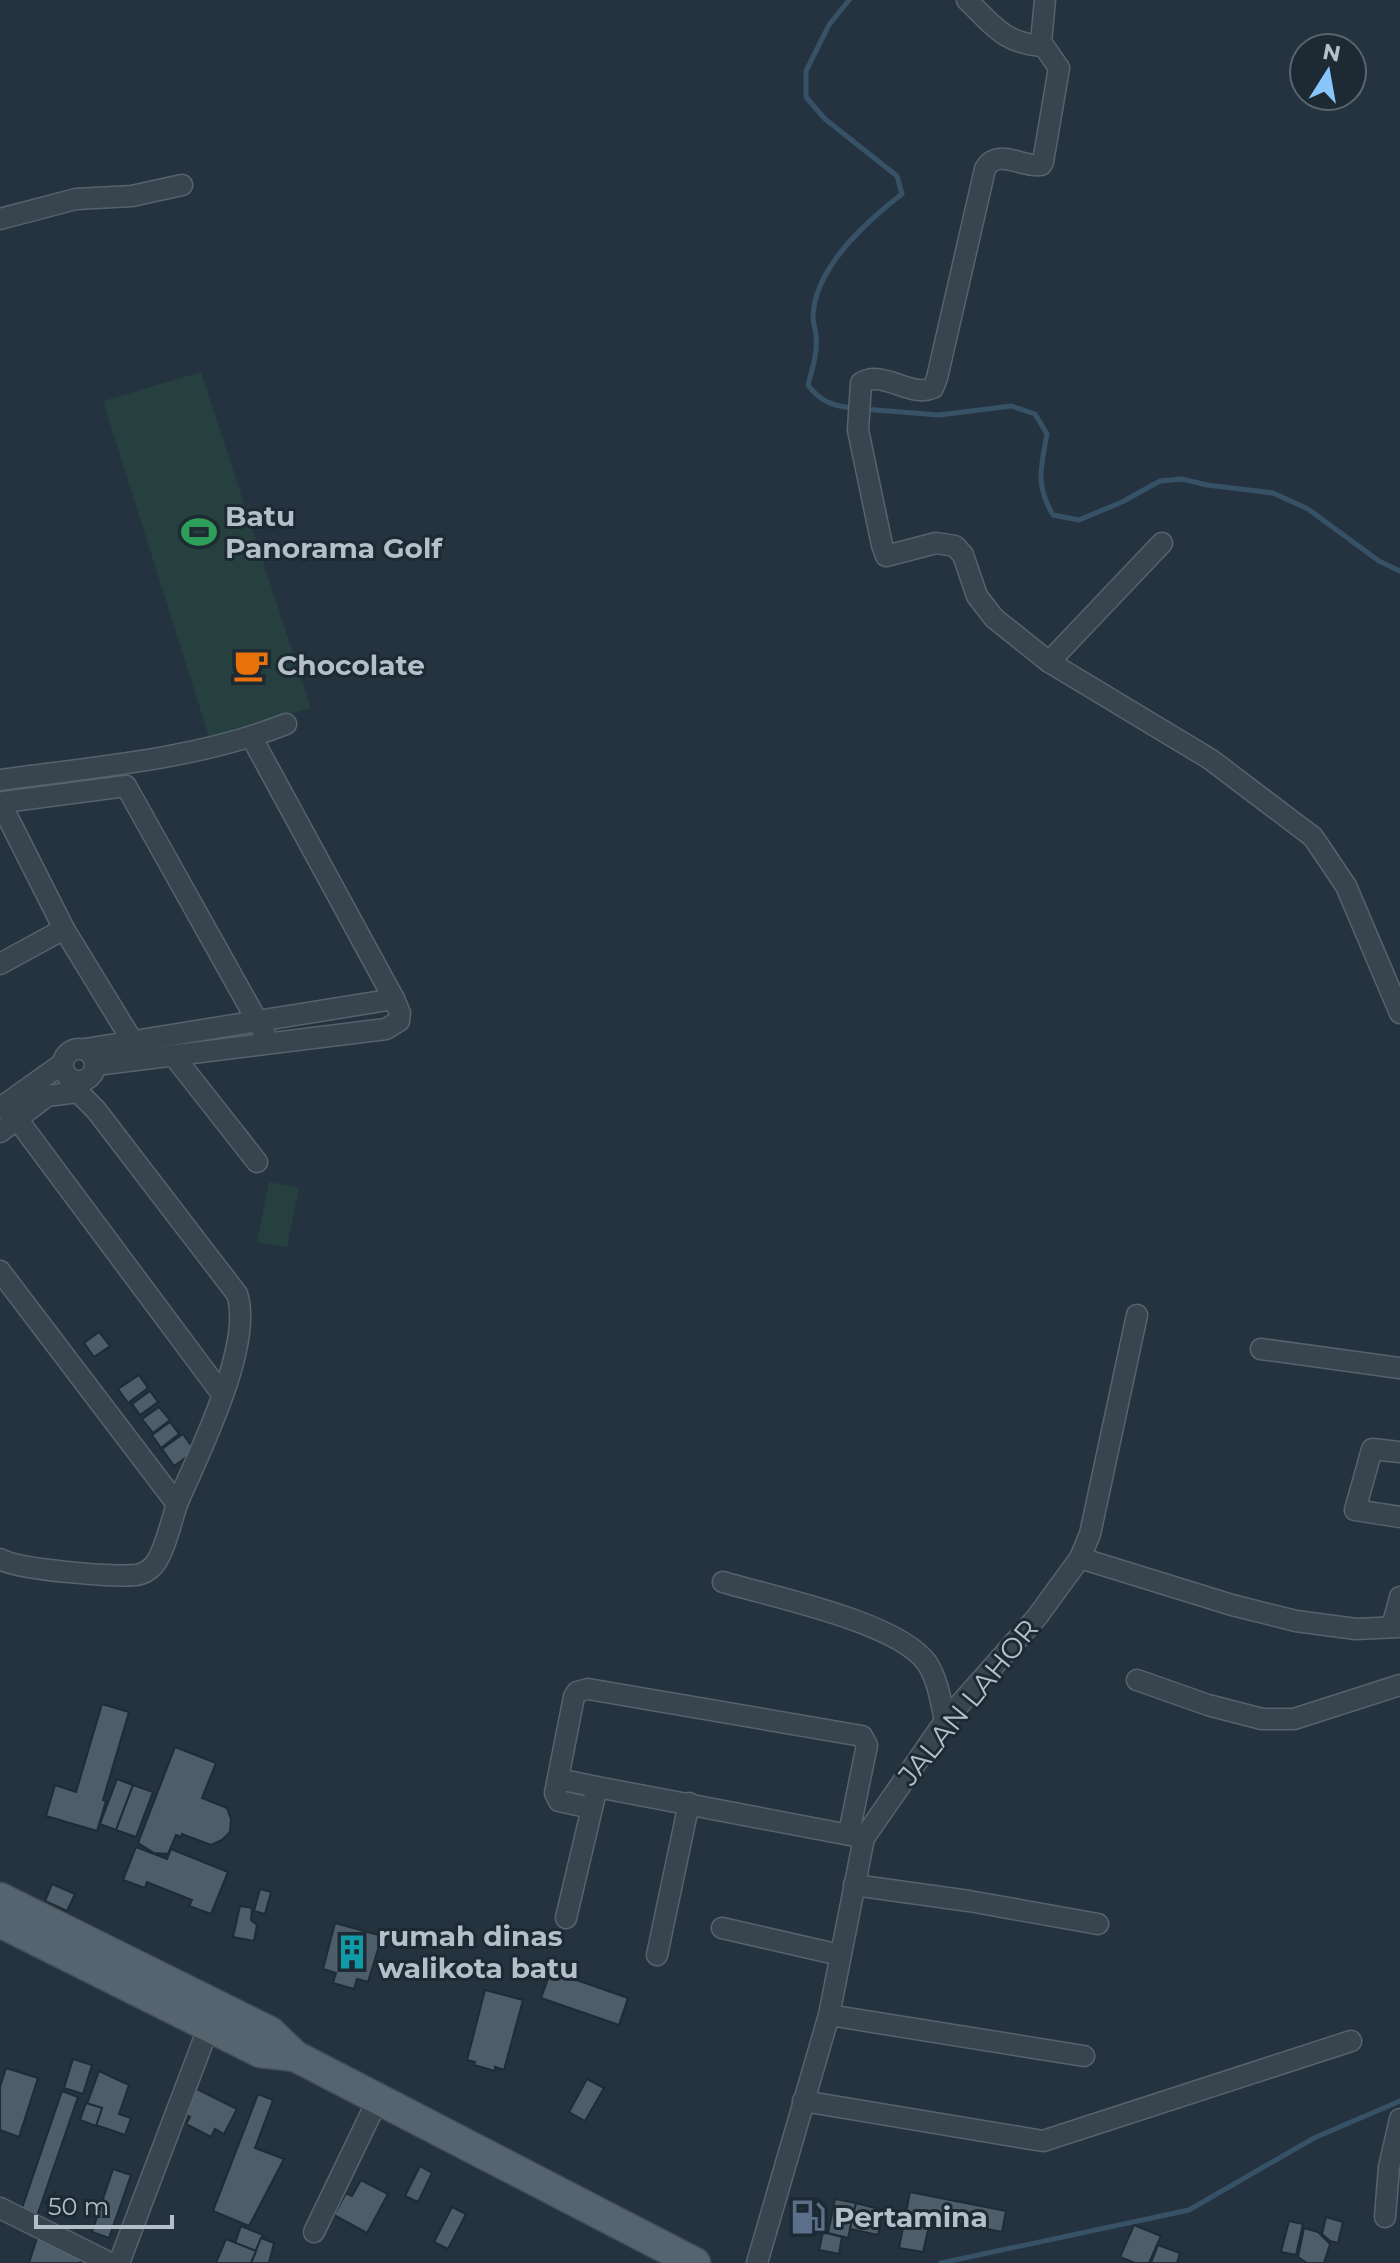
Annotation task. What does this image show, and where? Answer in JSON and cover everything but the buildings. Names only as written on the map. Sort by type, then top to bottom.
[{"type":"main road","points":[[0,1898],[270,2032],[295,2056],[695,2263]]},
{"type":"main road","points":[[0,1922],[260,2052],[295,2056]]},
{"type":"street","points":[[967,0],[1008,39],[1020,45],[1043,46]]},
{"type":"street","points":[[1045,0],[1040,37],[1059,68],[1043,162],[1034,166],[999,158],[985,169],[935,384],[927,391],[884,381],[866,379],[861,383],[858,430],[886,556],[936,543],[955,546],[963,555],[977,596],[994,618],[1049,662],[1210,759],[1313,837],[1346,886],[1400,1013]]},
{"type":"street","points":[[0,219],[76,199],[132,196],[182,185]]},
{"type":"street","points":[[1049,662],[1162,543]]},
{"type":"street","points":[[0,780],[146,760],[252,738],[286,724]]},
{"type":"street","points":[[0,1132],[8,1110],[62,1064],[65,1074],[73,1081],[86,1072],[173,1055],[386,1029],[396,1024],[401,1016],[394,999],[252,738]]},
{"type":"street","points":[[133,1042],[64,929],[2,804],[124,784],[269,1042]]},
{"type":"street","points":[[0,964],[64,929]]},
{"type":"street","points":[[8,1110],[50,1095],[133,1042],[394,999]]},
{"type":"street","points":[[173,1055],[257,1162]]},
{"type":"street","points":[[0,1559],[36,1567],[124,1575],[145,1573],[156,1564],[240,1339],[242,1322],[237,1294],[96,1110],[86,1072]]},
{"type":"street","points":[[8,1110],[222,1394]]},
{"type":"street","points":[[0,1271],[177,1504]]},
{"type":"street","name":"JALAN LAHOR","points":[[757,2263],[829,2015],[854,1885],[856,1836],[945,1721],[1037,1617],[1080,1558],[1090,1534],[1137,1315]]},
{"type":"street","points":[[1261,1349],[1400,1368]]},
{"type":"street","points":[[1400,1452],[1372,1449],[1355,1510],[1400,1517]]},
{"type":"street","points":[[1080,1558],[1232,1605],[1296,1621],[1356,1629],[1396,1627],[1400,1597]]},
{"type":"street","points":[[723,1582],[873,1625],[904,1643],[926,1662],[938,1686],[945,1721]]},
{"type":"street","points":[[1137,1680],[1218,1709],[1262,1719],[1294,1719],[1400,1685]]},
{"type":"street","points":[[558,1779],[856,1836],[867,1745],[865,1739],[858,1735],[582,1690],[574,1697],[555,1793],[559,1801],[591,1808]]},
{"type":"street","points":[[566,1918],[597,1787]]},
{"type":"street","points":[[657,1955],[689,1803]]},
{"type":"street","points":[[854,1885],[1098,1924]]},
{"type":"street","points":[[722,1928],[840,1955]]},
{"type":"street","points":[[829,2015],[1084,2056]]},
{"type":"street","points":[[119,2263],[209,2026]]},
{"type":"street","points":[[803,2101],[1043,2141],[1351,2041]]},
{"type":"street","points":[[314,2232],[378,2099]]},
{"type":"street","points":[[1385,2217],[1400,2119]]},
{"type":"street","points":[[0,2208],[110,2263]]},
{"type":"green space","name":"Batu Panorama Golf","points":[[201,372],[311,708],[209,737],[103,401]]},
{"type":"green space","points":[[269,1182],[299,1188],[287,1247],[257,1242]]},
{"type":"waterway","points":[[849,0],[829,25],[806,71],[806,97],[825,119],[897,176],[902,194],[844,248],[822,281],[816,299],[813,317],[816,348],[808,385],[828,402],[853,408]]},
{"type":"waterway","points":[[863,409],[939,415],[1011,406],[1035,414],[1047,434],[1042,485],[1053,515],[1079,520],[1122,502],[1160,481],[1182,479],[1273,493],[1308,509],[1379,561],[1400,571]]},
{"type":"waterway","points":[[941,2263],[1189,2210],[1314,2138],[1400,2101]]},
{"type":"place","name":"Batu Panorama Golf","points":[[199,532]]},
{"type":"place","name":"Chocolate","points":[[251,665]]},
{"type":"place","name":"rumah dinas walikota batu","points":[[352,1952]]},
{"type":"place","name":"Pertamina","points":[[808,2217]]}]
